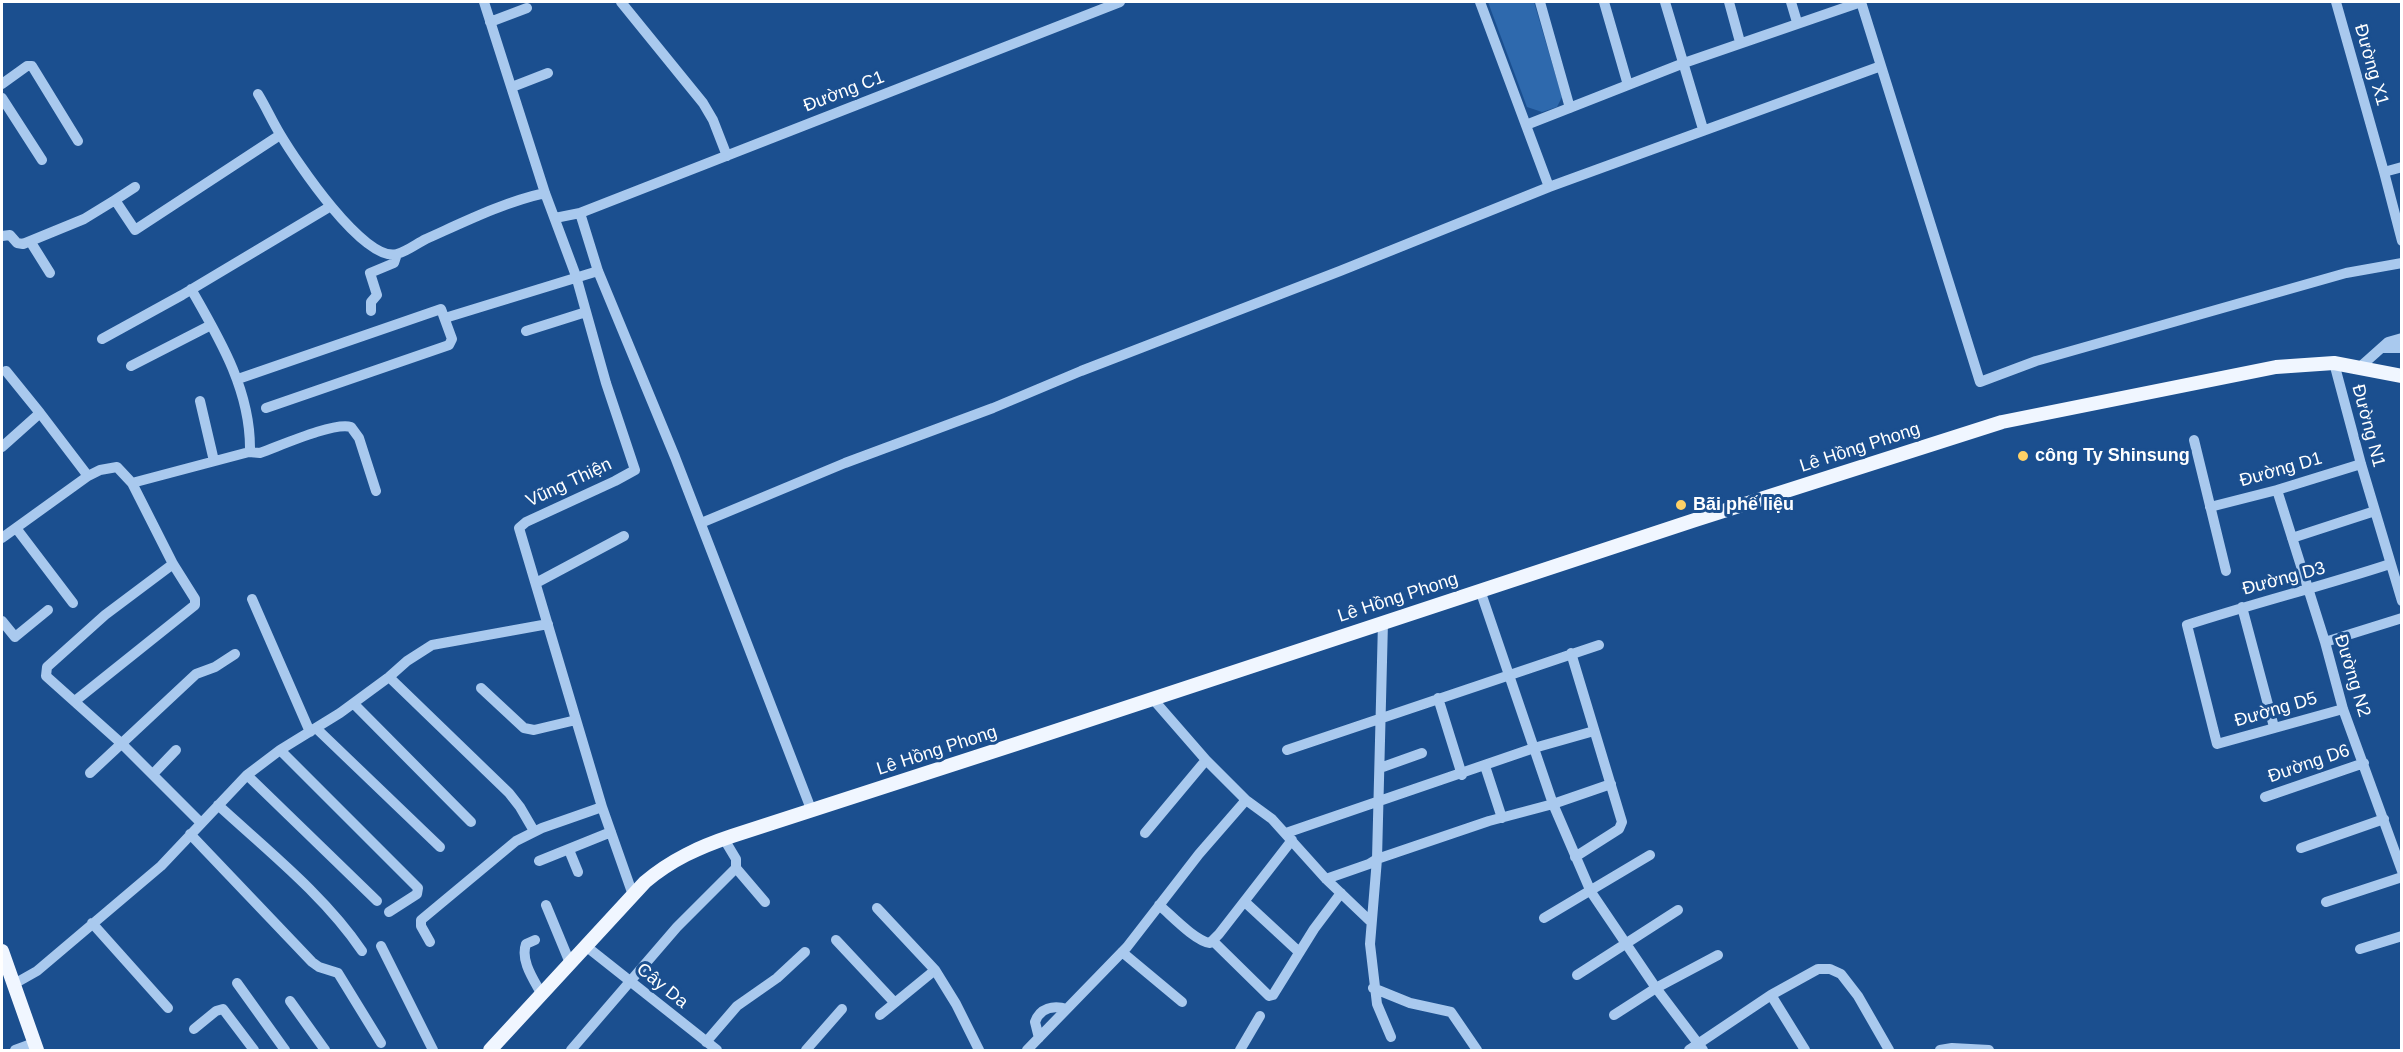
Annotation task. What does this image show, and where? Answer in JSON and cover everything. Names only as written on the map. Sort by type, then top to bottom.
[{"type":"main road","name":"Lê Hồng Phong","points":[[490,1050],[645,882],[672,862],[724,839],[1480,590],[2002,422],[2276,367],[2334,363],[2402,376]]},
{"type":"main road","points":[[2,951],[9,983],[36,1047]]},
{"type":"street","name":"Vũng Thiện","points":[[484,2],[545,193],[576,276],[634,470],[520,526],[520,533],[576,720],[633,895]]},
{"type":"street","points":[[621,2],[703,103],[713,120],[727,156]]},
{"type":"street","name":"Đường C1","points":[[555,218],[580,213],[1120,2]]},
{"type":"street","points":[[1480,2],[1549,187]]},
{"type":"street","points":[[1540,2],[1570,108]]},
{"type":"street","points":[[1604,2],[1628,85]]},
{"type":"street","points":[[1665,2],[1703,129]]},
{"type":"street","points":[[1728,2],[1740,42]]},
{"type":"street","points":[[1791,2],[1797,22]]},
{"type":"street","points":[[1526,125],[1740,42],[1861,2],[1980,382],[2036,361],[2314,282],[2346,273],[2402,263]]},
{"type":"street","name":"Đường X1","points":[[2336,2],[2402,242]]},
{"type":"street","points":[[490,21],[526,8]]},
{"type":"street","points":[[2,84],[27,66],[32,66],[78,141]]},
{"type":"street","points":[[700,523],[845,463],[993,408],[1081,371],[1549,187],[1881,66]]},
{"type":"street","points":[[512,87],[548,73]]},
{"type":"street","points":[[258,94],[280,135],[331,206],[367,244],[388,255],[397,254],[515,201],[545,193]]},
{"type":"street","points":[[2,98],[42,160]]},
{"type":"street","points":[[116,200],[135,230],[280,135]]},
{"type":"street","points":[[2384,172],[2402,167]]},
{"type":"street","points":[[2,236],[10,235],[20,244],[30,241],[84,219],[135,187]]},
{"type":"street","points":[[102,339],[331,206]]},
{"type":"street","points":[[580,213],[598,272],[700,523],[811,809]]},
{"type":"street","points":[[30,241],[50,273]]},
{"type":"street","points":[[371,311],[371,302],[378,295],[370,273],[394,263],[397,254]]},
{"type":"street","points":[[445,318],[576,276],[598,272]]},
{"type":"street","points":[[191,289],[238,379],[250,444],[249,452]]},
{"type":"street","points":[[238,379],[441,309],[452,339],[449,345],[266,408]]},
{"type":"street","points":[[526,331],[586,312]]},
{"type":"street","points":[[131,366],[211,324]]},
{"type":"street","points":[[2360,368],[2388,342],[2402,338]]},
{"type":"street","points":[[2382,348],[2402,348]]},
{"type":"street","name":"Đường N1","points":[[2334,363],[2402,601]]},
{"type":"street","points":[[6,371],[88,476]]},
{"type":"street","points":[[200,401],[214,461]]},
{"type":"street","points":[[2,447],[40,413]]},
{"type":"street","points":[[132,483],[249,452],[260,453],[343,425],[351,427],[359,438],[376,491]]},
{"type":"street","points":[[2194,440],[2226,571]]},
{"type":"street","name":"Đường D1","points":[[2210,507],[2361,464]]},
{"type":"street","points":[[2,538],[88,476],[100,470],[117,467],[132,483],[195,599],[195,605],[75,701]]},
{"type":"street","name":"Đường N2","points":[[2277,489],[2325,642],[2343,709],[2402,871]]},
{"type":"street","points":[[2292,538],[2375,511]]},
{"type":"street","points":[[16,528],[73,603]]},
{"type":"street","points":[[536,582],[624,536]]},
{"type":"street","points":[[174,564],[105,615],[47,667],[46,676],[122,744],[201,823]]},
{"type":"street","name":"Đường D3","points":[[2217,744],[2187,625],[2242,607],[2308,591],[2390,564]]},
{"type":"street","points":[[1480,590],[1553,804],[1591,892],[1656,988],[1701,1047]]},
{"type":"street","points":[[252,599],[314,731],[440,847]]},
{"type":"street","points":[[2242,607],[2274,727]]},
{"type":"street","points":[[2,621],[15,637],[48,610]]},
{"type":"street","points":[[2325,642],[2402,618]]},
{"type":"street","points":[[1383,622],[1377,859],[1370,921],[1370,958],[1377,1004],[1391,1037]]},
{"type":"street","points":[[9,983],[37,971],[161,866],[247,775],[280,750],[314,731],[354,704],[432,645],[548,624]]},
{"type":"street","points":[[1287,750],[1599,645]]},
{"type":"street","points":[[1571,653],[1622,819],[1621,825],[1575,857]]},
{"type":"street","points":[[90,773],[196,674],[215,667],[235,654]]},
{"type":"street","points":[[389,677],[509,793],[534,831]]},
{"type":"street","points":[[481,688],[528,730],[576,720]]},
{"type":"street","points":[[1152,698],[1206,760],[1246,800],[1265,813],[1326,879],[1370,921]]},
{"type":"street","points":[[1438,698],[1462,775]]},
{"type":"street","points":[[354,704],[471,822]]},
{"type":"street","name":"Đường D5","points":[[2217,744],[2343,709]]},
{"type":"street","points":[[1159,904],[1200,940],[1206,943],[1213,941],[1245,902],[1289,837],[1534,748],[1594,731]]},
{"type":"street","points":[[153,774],[176,750]]},
{"type":"street","points":[[280,750],[418,888],[417,894],[389,912]]},
{"type":"street","points":[[1380,768],[1422,753]]},
{"type":"street","points":[[1145,833],[1206,760]]},
{"type":"street","name":"Đường D6","points":[[2265,797],[2364,763]]},
{"type":"street","points":[[1485,766],[1502,818]]},
{"type":"street","points":[[247,775],[377,901]]},
{"type":"street","points":[[1326,879],[1377,859],[1611,784]]},
{"type":"street","points":[[1027,1050],[1122,952],[1199,854],[1246,800]]},
{"type":"street","points":[[219,805],[335,916],[362,951]]},
{"type":"street","points":[[430,942],[421,926],[421,920],[501,852],[534,831],[603,807]]},
{"type":"street","points":[[2301,848],[2384,819]]},
{"type":"street","points":[[539,861],[611,832]]},
{"type":"street","points":[[190,834],[312,962],[319,967],[338,973],[381,1043]]},
{"type":"street","points":[[724,839],[736,859],[736,868],[765,902]]},
{"type":"street","points":[[569,850],[578,872]]},
{"type":"street","points":[[1544,918],[1650,855]]},
{"type":"street","points":[[572,1050],[677,927],[736,868]]},
{"type":"street","points":[[2326,902],[2402,877]]},
{"type":"street","points":[[1213,941],[1269,996],[1275,993],[1299,952],[1341,893]]},
{"type":"street","points":[[1245,902],[1299,952]]},
{"type":"street","points":[[546,905],[570,963]]},
{"type":"street","points":[[877,908],[935,970],[952,997],[979,1050]]},
{"type":"street","points":[[1577,975],[1628,944],[1678,909]]},
{"type":"street","points":[[92,923],[168,1008]]},
{"type":"street","points":[[2360,949],[2402,936]]},
{"type":"street","points":[[535,940],[526,944],[524,953],[529,970],[542,995]]},
{"type":"street","points":[[836,940],[894,1002]]},
{"type":"street","points":[[381,946],[433,1050]]},
{"type":"street","name":"Cây Da","points":[[587,946],[717,1050]]},
{"type":"street","points":[[706,1042],[737,1006],[777,978],[805,952]]},
{"type":"street","points":[[1122,952],[1182,1002]]},
{"type":"street","points":[[1614,1015],[1656,988],[1718,955]]},
{"type":"street","points":[[1689,1050],[1701,1047],[1771,995],[1818,969],[1830,969],[1841,974],[1858,996],[1889,1050]]},
{"type":"street","points":[[880,1015],[935,970]]},
{"type":"street","points":[[237,983],[284,1050]]},
{"type":"street","points":[[1373,988],[1410,1004],[1451,1012],[1477,1050]]},
{"type":"street","points":[[1771,995],[1805,1050]]},
{"type":"street","points":[[290,1001],[325,1050]]},
{"type":"street","points":[[1040,1038],[1035,1022],[1038,1015],[1051,1007],[1066,1008]]},
{"type":"street","points":[[194,1029],[216,1011],[223,1009],[254,1050]]},
{"type":"street","points":[[806,1050],[842,1009]]},
{"type":"street","points":[[1240,1050],[1260,1016]]},
{"type":"street","points":[[15,1050],[36,1047]]},
{"type":"street","points":[[1940,1050],[1952,1048],[1989,1050]]},
{"type":"shaded area","points":[[1488,2],[1534,2],[1562,97],[1557,107],[1542,112],[1527,107]]},
{"type":"place","name":"công Ty Shinsung","points":[[2023,456]]},
{"type":"place","name":"Bãi phế liệu","points":[[1681,505]]}]
